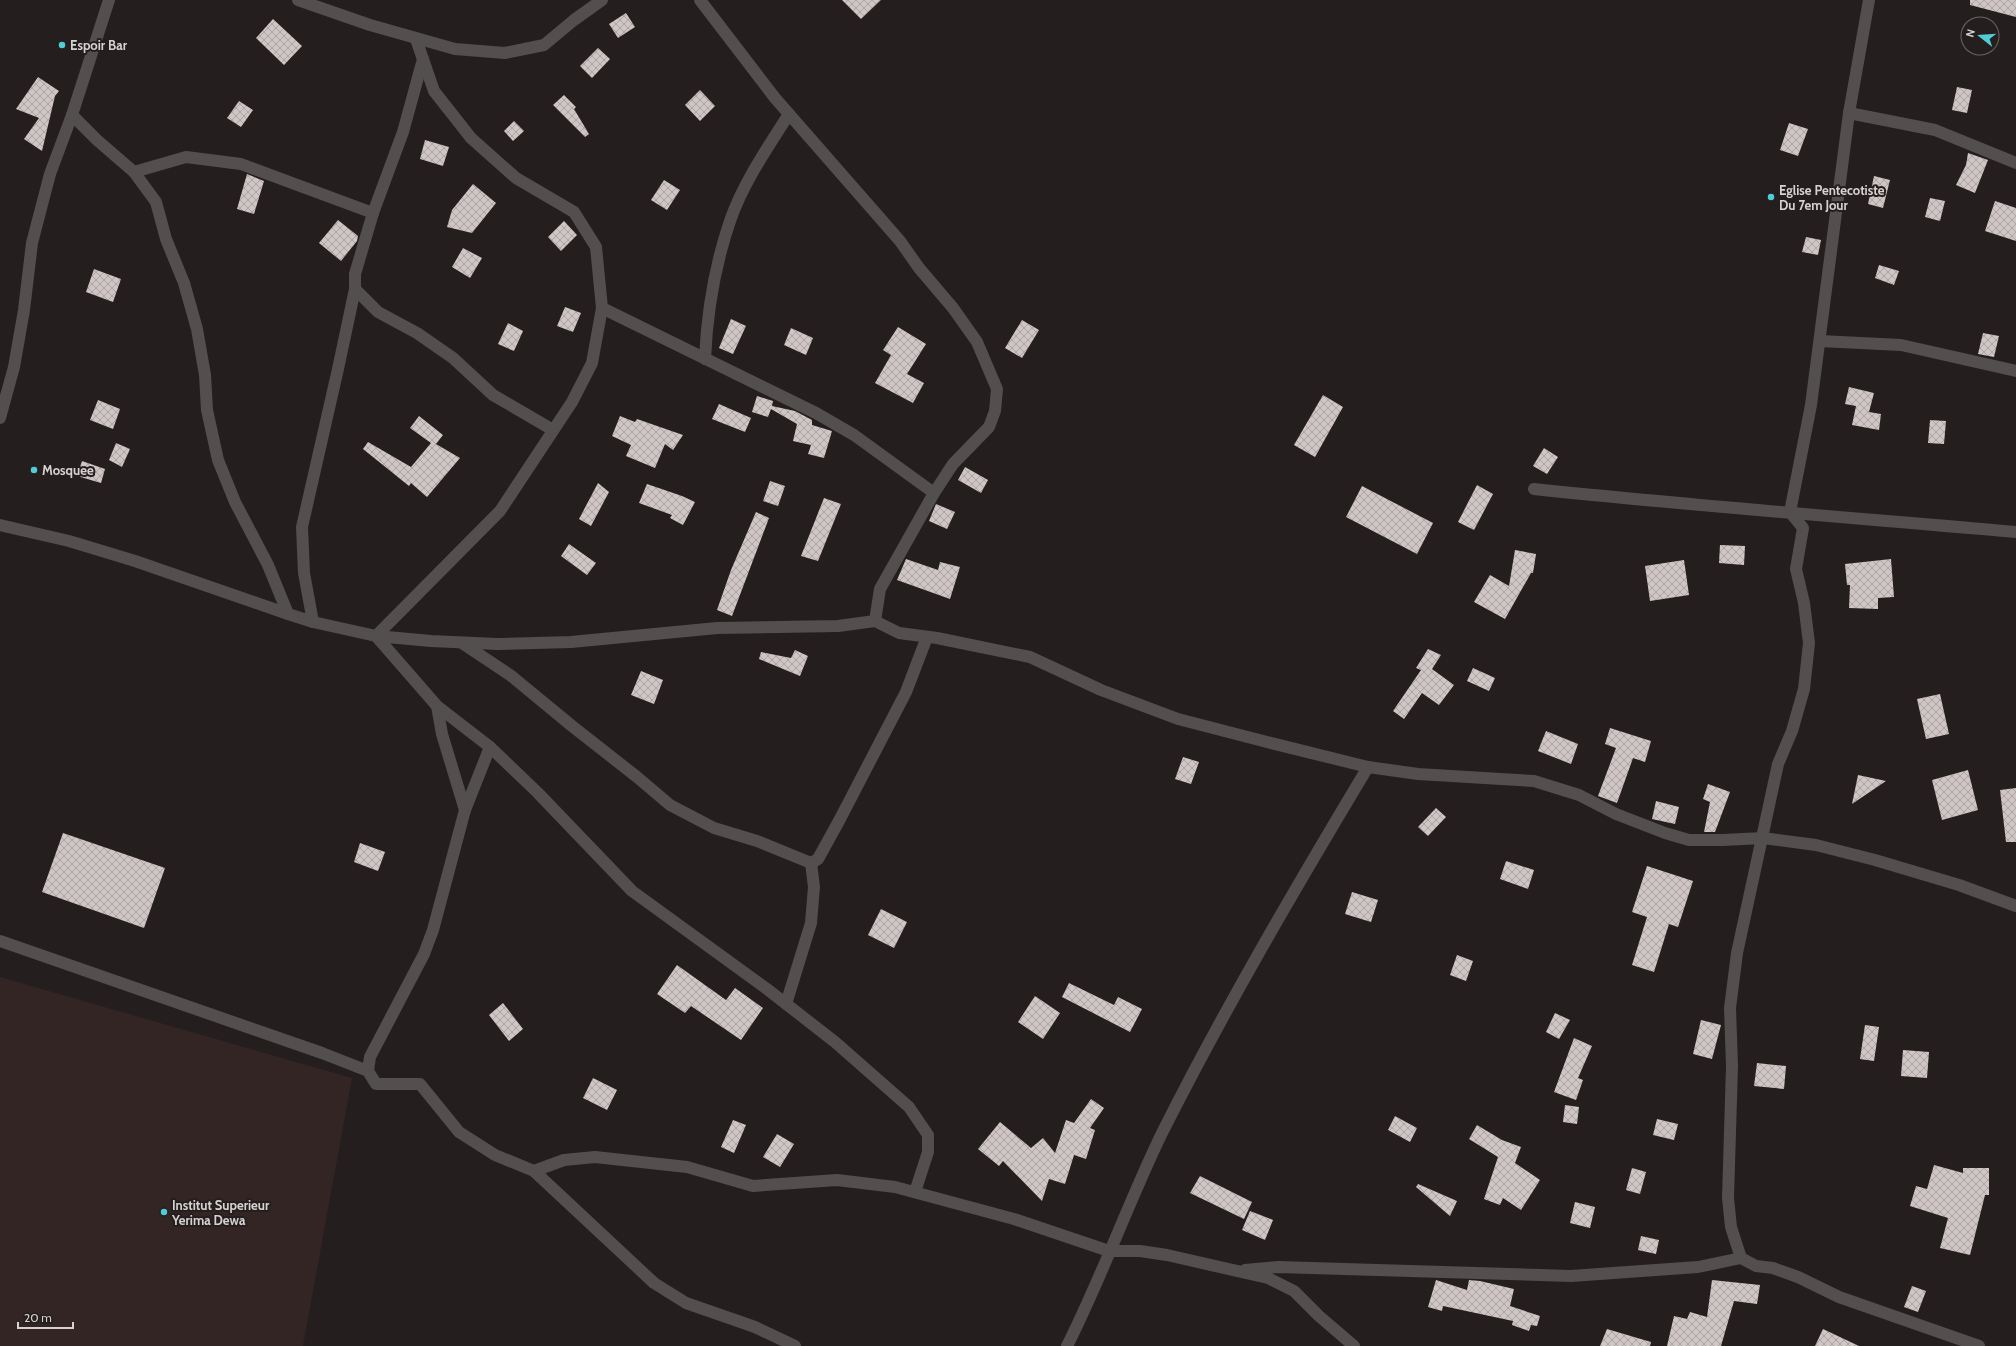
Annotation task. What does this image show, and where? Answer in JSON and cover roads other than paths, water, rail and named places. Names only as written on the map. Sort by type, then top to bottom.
[{"type":"street","points":[[0,418],[14,367],[24,310],[32,243],[50,174],[72,115],[109,0]]},
{"type":"street","points":[[298,0],[416,39],[456,49],[505,53],[544,45],[574,20],[602,0]]},
{"type":"street","points":[[700,0],[790,114],[900,241],[919,268],[953,308],[977,342],[997,389],[995,411],[989,427],[953,464],[934,493],[880,589],[875,621]]},
{"type":"street","points":[[1741,1258],[1731,1227],[1728,1198],[1732,1066],[1730,1008],[1737,954],[1778,764],[1792,731],[1804,689],[1809,643],[1804,603],[1796,569],[1803,528],[1790,512],[1810,405],[1820,341],[1849,113],[1869,0]]},
{"type":"street","points":[[376,636],[500,511],[572,402],[592,363],[602,308],[596,247],[574,212],[516,178],[471,138],[434,91],[416,39]]},
{"type":"street","points":[[313,622],[304,573],[302,528],[355,289],[355,274],[373,213],[403,132],[423,59]]},
{"type":"street","points":[[1849,113],[1935,130],[2016,163]]},
{"type":"street","points":[[705,359],[707,321],[711,298],[730,220],[764,153],[790,114]]},
{"type":"street","points":[[72,115],[97,140],[134,172],[156,202],[166,240],[184,283],[192,313],[205,375],[207,410],[218,460],[234,502],[268,566],[288,614]]},
{"type":"street","points":[[134,172],[186,157],[241,164],[373,213]]},
{"type":"street","points":[[355,289],[378,312],[416,333],[453,358],[493,395],[554,430]]},
{"type":"street","points":[[602,308],[816,413],[841,428],[934,493]]},
{"type":"street","points":[[1820,341],[1901,345],[2016,371]]},
{"type":"street","points":[[1534,489],[1688,505],[1790,512],[2016,532]]},
{"type":"street","points":[[0,525],[68,541],[128,559],[313,622],[376,636],[462,643],[497,644],[571,642],[717,628],[838,626],[875,621],[899,633],[1030,657],[1101,690],[1178,719],[1368,766],[1418,774],[1534,781],[1579,795],[1623,817],[1665,833],[1689,840],[1763,838],[1816,845],[1882,862],[1959,885],[2016,906]]},
{"type":"street","points":[[376,636],[437,706],[490,747],[632,891],[786,1004],[835,1042],[909,1107],[928,1135],[928,1152],[915,1192]]},
{"type":"street","points":[[811,863],[818,859],[826,846],[906,692],[927,637]]},
{"type":"street","points":[[462,643],[510,675],[572,726],[638,777],[670,805],[714,828],[757,841],[811,863]]},
{"type":"street","points":[[437,706],[442,734],[465,810]]},
{"type":"street","points":[[368,1071],[370,1057],[424,954],[433,930],[465,810],[490,747]]},
{"type":"street","points":[[1067,1346],[1082,1316],[1109,1251],[1162,1134],[1231,1001],[1368,766]]},
{"type":"street","points":[[786,1004],[810,923],[814,887],[811,863]]},
{"type":"street","points":[[0,941],[213,1014],[368,1071],[376,1084],[420,1084],[459,1132],[495,1155],[534,1171],[654,1283],[686,1303],[755,1327],[795,1346]]},
{"type":"street","points":[[534,1171],[564,1160],[595,1157],[687,1167],[753,1186],[837,1180],[895,1187],[1014,1220],[1109,1251],[1140,1251],[1167,1255],[1268,1278],[1294,1291],[1319,1316],[1354,1346]]},
{"type":"street","points":[[1236,1270],[1278,1267],[1571,1276],[1698,1267],[1741,1258],[1756,1266],[1773,1268],[1798,1277],[1839,1298],[1979,1346]]},
{"type":"place","name":"Espoir Bar","points":[[62,45]]},
{"type":"place","name":"Eglise Pentecotiste Du 7em Jour","points":[[1771,197]]},
{"type":"place","name":"Mosquee","points":[[34,470]]},
{"type":"place","name":"Institut Superieur Yerima Dewa","points":[[164,1212]]}]
